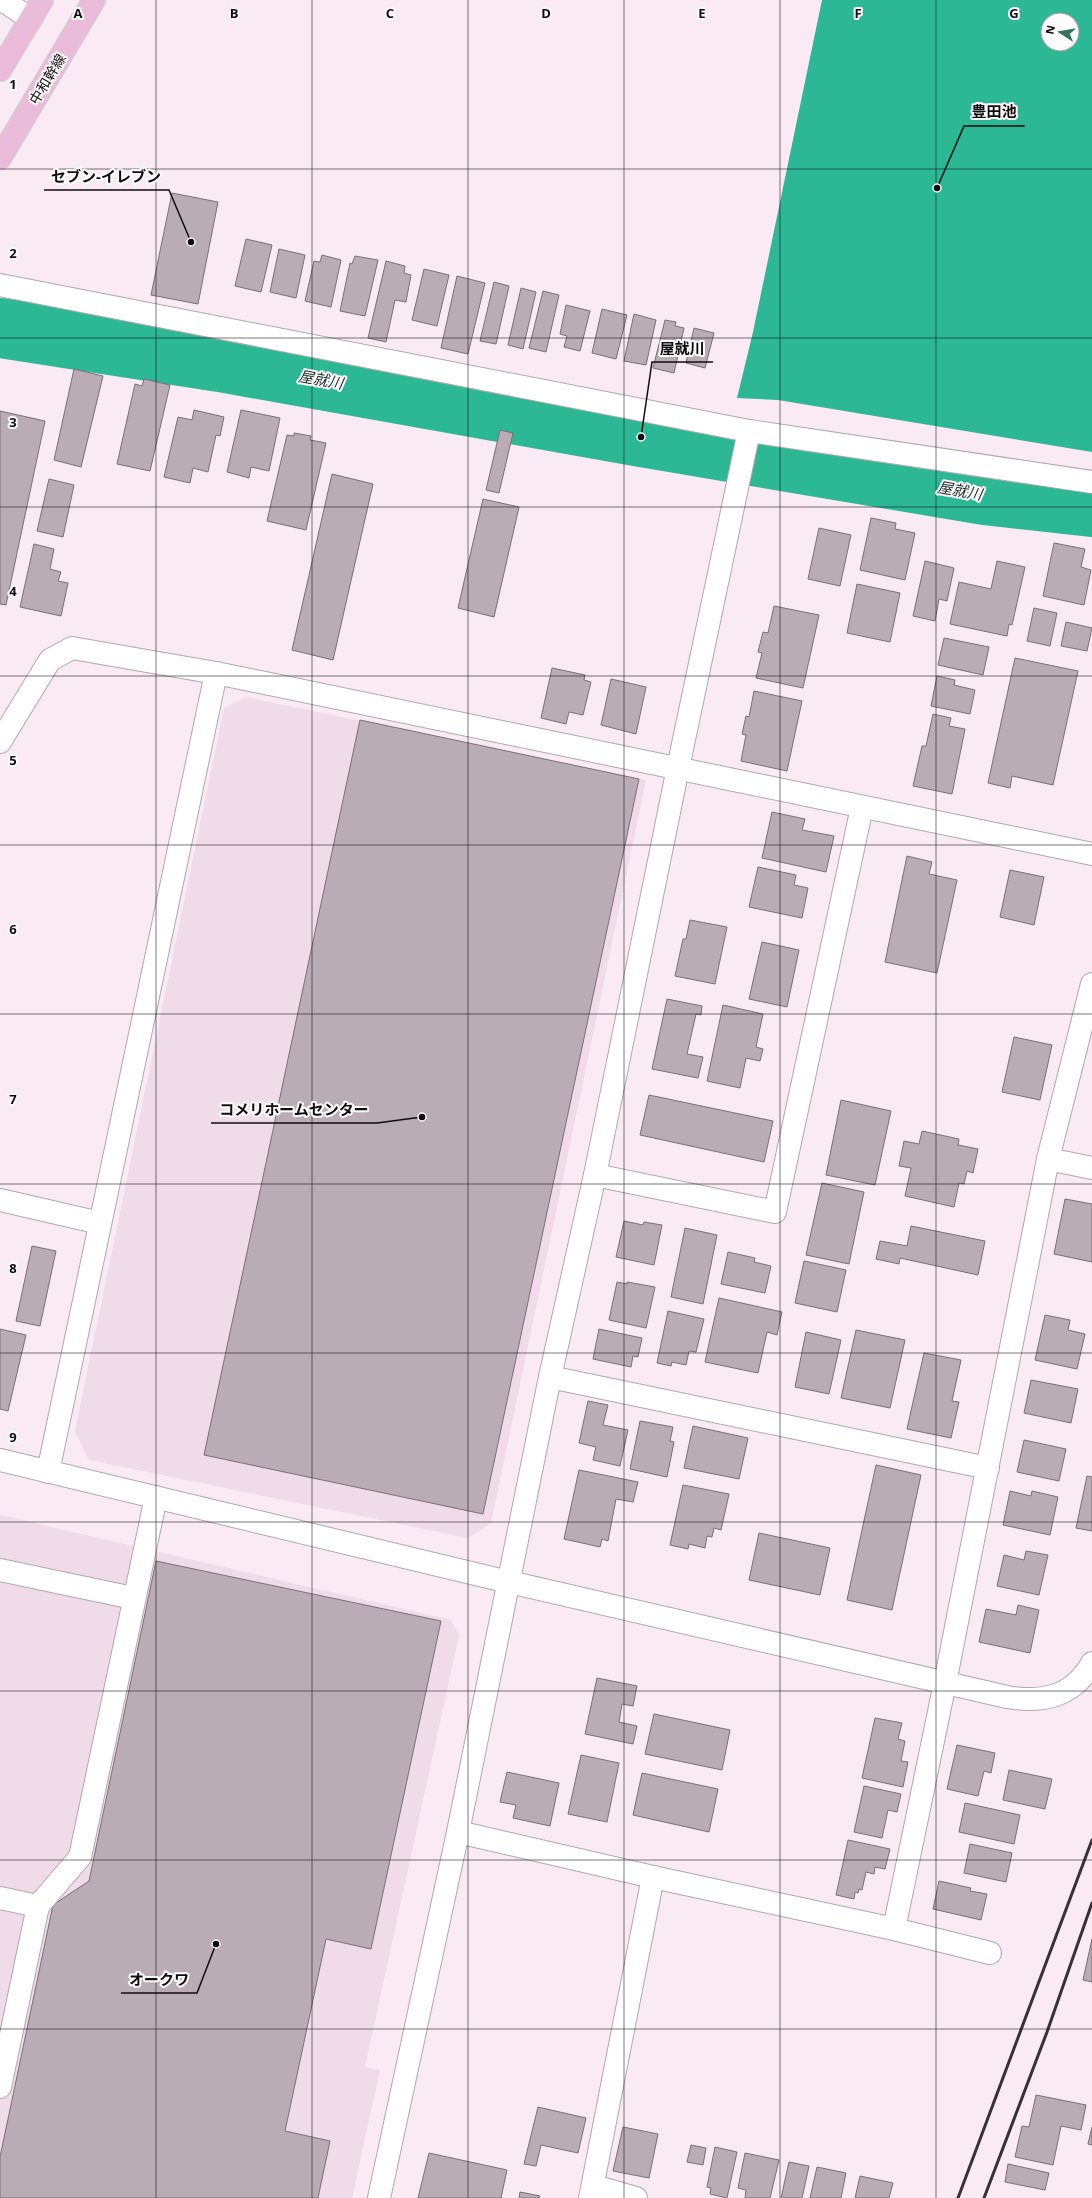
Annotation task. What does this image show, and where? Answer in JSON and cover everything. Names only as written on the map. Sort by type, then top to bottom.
[{"type":"main road","points":[[0,70],[42,0]]},
{"type":"main road","name":"中和幹線","points":[[0,158],[94,0]]},
{"type":"street","points":[[2,0],[31,19]]},
{"type":"street","points":[[0,285],[749,432],[1092,482]]},
{"type":"street","points":[[379,2198],[458,1832],[550,1376],[595,1174],[678,768],[749,432]]},
{"type":"street","points":[[0,742],[7,713],[50,660],[72,648],[216,673],[1092,854]]},
{"type":"street","points":[[48,1472],[216,673]]},
{"type":"street","points":[[595,1174],[775,1212],[862,807]]},
{"type":"street","points":[[894,1929],[988,1468],[1048,1159],[1092,984]]},
{"type":"street","points":[[1048,1159],[1092,1168]]},
{"type":"street","points":[[0,1200],[100,1223]]},
{"type":"street","points":[[550,1376],[988,1468]]},
{"type":"street","points":[[0,1460],[509,1582],[945,1683],[1027,1700],[1045,1699],[1082,1690],[1092,1662]]},
{"type":"street","points":[[0,2087],[38,1906],[80,1857],[133,1598],[156,1497]]},
{"type":"street","points":[[0,1570],[133,1598]]},
{"type":"street","points":[[458,1832],[653,1877],[894,1929],[990,1952]]},
{"type":"street","points":[[636,2198],[592,2192],[653,1877]]},
{"type":"street","points":[[0,1898],[38,1906]]},
{"type":"shaded area","points":[[822,0],[1092,0],[1092,452],[778,400],[737,398],[753,332]]},
{"type":"shaded area","points":[[246,697],[646,780],[491,1523],[468,1538],[89,1460],[75,1431],[224,708]]},
{"type":"shaded area","points":[[0,1515],[451,1620],[459,1635],[365,2067],[380,2070],[352,2198],[0,2198]]},
{"type":"building","points":[[172,193],[218,202],[198,304],[151,295]]},
{"type":"building","points":[[246,239],[272,245],[261,292],[235,286]]},
{"type":"building","points":[[279,249],[305,255],[296,298],[270,292]]},
{"type":"building","points":[[322,255],[341,260],[331,307],[305,301],[314,261],[320,262]]},
{"type":"building","points":[[355,256],[378,260],[365,316],[340,311],[350,263],[352,264]]},
{"type":"building","points":[[386,261],[405,266],[404,273],[411,275],[406,302],[395,300],[386,342],[368,338]]},
{"type":"building","points":[[424,269],[449,275],[437,326],[412,320]]},
{"type":"building","points":[[457,276],[485,283],[468,354],[441,348]]},
{"type":"building","points":[[494,282],[509,286],[496,344],[480,341]]},
{"type":"building","points":[[521,288],[536,292],[523,349],[508,345]]},
{"type":"building","points":[[543,291],[559,295],[546,352],[529,348]]},
{"type":"building","points":[[566,305],[590,311],[580,351],[564,347],[567,336],[560,334]]},
{"type":"building","points":[[602,309],[627,315],[616,359],[592,353]]},
{"type":"building","points":[[634,314],[656,320],[646,365],[624,361]]},
{"type":"building","points":[[665,320],[676,322],[675,326],[684,328],[674,373],[653,368]]},
{"type":"building","points":[[694,328],[714,333],[705,368],[686,363]]},
{"type":"building","points":[[74,369],[103,376],[81,467],[54,460]]},
{"type":"building","points":[[144,379],[170,385],[150,471],[117,464],[135,384],[142,386]]},
{"type":"building","points":[[194,410],[224,417],[220,436],[216,435],[208,472],[193,468],[190,483],[164,477],[178,417],[192,420]]},
{"type":"building","points":[[241,410],[280,418],[269,471],[251,467],[249,478],[227,472]]},
{"type":"building","points":[[0,411],[45,421],[6,605],[0,604]]},
{"type":"building","points":[[500,430],[513,433],[499,493],[486,490]]},
{"type":"building","points":[[294,433],[311,436],[310,440],[326,443],[306,530],[267,521],[287,435],[294,436]]},
{"type":"building","points":[[332,474],[373,484],[333,660],[292,650]]},
{"type":"building","points":[[49,479],[74,485],[63,537],[37,531]]},
{"type":"building","points":[[483,499],[519,507],[494,617],[458,608]]},
{"type":"building","points":[[871,518],[896,523],[895,529],[915,533],[905,580],[860,570]]},
{"type":"building","points":[[819,528],[851,535],[840,586],[808,579]]},
{"type":"building","points":[[1054,543],[1085,549],[1081,567],[1091,570],[1084,605],[1043,596]]},
{"type":"building","points":[[34,544],[54,549],[50,569],[61,572],[58,581],[68,583],[61,616],[20,607]]},
{"type":"building","points":[[925,561],[954,568],[947,601],[939,599],[935,621],[913,616]]},
{"type":"building","points":[[997,561],[1025,567],[1012,625],[1009,624],[1007,636],[950,624],[959,582],[991,589]]},
{"type":"building","points":[[857,584],[900,593],[890,642],[847,633]]},
{"type":"building","points":[[774,606],[819,615],[803,688],[756,678],[762,653],[758,652],[763,632],[768,633]]},
{"type":"building","points":[[1034,608],[1057,613],[1050,646],[1027,641]]},
{"type":"building","points":[[1066,622],[1092,628],[1087,651],[1061,646]]},
{"type":"building","points":[[944,638],[989,647],[983,675],[938,665]]},
{"type":"building","points":[[1015,658],[1078,671],[1053,785],[1012,776],[1010,788],[988,783]]},
{"type":"building","points":[[552,668],[585,675],[584,680],[591,682],[583,715],[569,712],[566,724],[541,718]]},
{"type":"building","points":[[937,676],[955,680],[954,685],[975,690],[970,714],[931,706]]},
{"type":"building","points":[[611,679],[646,687],[636,734],[601,725]]},
{"type":"building","points":[[754,691],[802,701],[787,771],[741,761],[746,735],[742,734],[746,716],[749,717]]},
{"type":"building","points":[[933,714],[951,718],[949,726],[965,729],[952,794],[913,786],[922,746],[926,746]]},
{"type":"building","points":[[360,720],[639,779],[483,1514],[204,1455]]},
{"type":"building","points":[[772,812],[805,819],[802,830],[834,836],[826,872],[762,858]]},
{"type":"building","points":[[907,856],[932,862],[929,874],[957,880],[937,973],[885,962]]},
{"type":"building","points":[[758,867],[796,875],[794,885],[808,888],[802,918],[749,907]]},
{"type":"building","points":[[1010,870],[1044,877],[1034,925],[1000,917]]},
{"type":"building","points":[[690,920],[727,927],[715,984],[675,976],[683,939],[686,939]]},
{"type":"building","points":[[762,942],[799,950],[787,1007],[749,999]]},
{"type":"building","points":[[667,999],[702,1006],[701,1015],[696,1014],[687,1054],[703,1057],[698,1078],[652,1069]]},
{"type":"building","points":[[723,1005],[763,1014],[756,1047],[763,1049],[760,1061],[746,1058],[740,1088],[707,1081]]},
{"type":"building","points":[[1014,1037],[1052,1045],[1040,1100],[1002,1092]]},
{"type":"building","points":[[649,1095],[773,1121],[764,1162],[640,1135]]},
{"type":"building","points":[[841,1100],[891,1111],[875,1185],[826,1175]]},
{"type":"building","points":[[922,1131],[959,1139],[958,1145],[978,1149],[973,1173],[967,1171],[964,1184],[959,1183],[954,1207],[905,1196],[911,1168],[899,1166],[904,1141],[919,1144]]},
{"type":"building","points":[[822,1183],[864,1192],[849,1264],[806,1255]]},
{"type":"building","points":[[1065,1199],[1092,1204],[1092,1262],[1054,1254]]},
{"type":"building","points":[[624,1221],[643,1225],[644,1222],[662,1225],[654,1265],[616,1257]]},
{"type":"building","points":[[911,1226],[985,1241],[978,1275],[900,1258],[899,1264],[876,1259],[880,1241],[907,1246]]},
{"type":"building","points":[[685,1228],[717,1235],[703,1304],[671,1297]]},
{"type":"building","points":[[32,1246],[56,1251],[40,1326],[16,1321]]},
{"type":"building","points":[[728,1252],[755,1258],[754,1262],[771,1266],[765,1293],[721,1284]]},
{"type":"building","points":[[804,1261],[846,1270],[837,1312],[795,1303]]},
{"type":"building","points":[[617,1282],[627,1284],[627,1282],[655,1287],[646,1328],[609,1320]]},
{"type":"building","points":[[719,1298],[782,1312],[777,1335],[767,1332],[758,1373],[705,1362]]},
{"type":"building","points":[[668,1311],[704,1319],[696,1352],[689,1351],[686,1365],[672,1362],[671,1366],[657,1363]]},
{"type":"building","points":[[1045,1315],[1070,1320],[1068,1330],[1085,1334],[1077,1369],[1035,1360]]},
{"type":"building","points":[[0,1329],[26,1335],[8,1411],[0,1409]]},
{"type":"building","points":[[599,1329],[642,1338],[638,1357],[633,1356],[631,1367],[593,1359]]},
{"type":"building","points":[[856,1330],[905,1340],[890,1408],[841,1398]]},
{"type":"building","points":[[806,1332],[841,1340],[829,1394],[795,1387]]},
{"type":"building","points":[[924,1353],[961,1360],[952,1401],[959,1402],[951,1438],[907,1429]]},
{"type":"building","points":[[1031,1380],[1078,1389],[1071,1423],[1024,1413]]},
{"type":"building","points":[[588,1401],[608,1405],[603,1425],[628,1430],[620,1466],[593,1460],[596,1447],[579,1443]]},
{"type":"building","points":[[640,1421],[673,1427],[670,1441],[674,1442],[667,1477],[630,1469]]},
{"type":"building","points":[[693,1426],[748,1438],[739,1479],[684,1468]]},
{"type":"building","points":[[1024,1440],[1066,1449],[1059,1481],[1017,1472]]},
{"type":"building","points":[[876,1465],[921,1475],[892,1610],[847,1600]]},
{"type":"building","points":[[579,1470],[638,1482],[633,1502],[616,1499],[608,1541],[602,1539],[600,1547],[564,1539]]},
{"type":"building","points":[[1087,1476],[1092,1477],[1092,1531],[1076,1528]]},
{"type":"building","points":[[683,1485],[729,1494],[721,1530],[714,1528],[712,1537],[707,1536],[705,1548],[689,1544],[688,1549],[670,1545]]},
{"type":"building","points":[[1010,1491],[1031,1496],[1032,1491],[1058,1497],[1050,1535],[1003,1525]]},
{"type":"building","points":[[759,1533],[830,1548],[820,1595],[749,1580]]},
{"type":"building","points":[[1026,1551],[1048,1555],[1039,1595],[997,1586],[1004,1555],[1024,1560]]},
{"type":"building","points":[[156,1561],[441,1621],[371,1949],[326,1939],[285,2131],[330,2141],[318,2198],[0,2198],[0,2157],[53,1905],[89,1881]]},
{"type":"building","points":[[1018,1605],[1039,1610],[1030,1653],[979,1642],[986,1609],[1016,1615]]},
{"type":"building","points":[[597,1678],[637,1686],[633,1706],[622,1704],[619,1722],[637,1726],[633,1744],[585,1734]]},
{"type":"building","points":[[654,1714],[730,1730],[722,1770],[645,1754]]},
{"type":"building","points":[[875,1718],[902,1723],[898,1739],[905,1741],[901,1761],[908,1762],[903,1787],[862,1778]]},
{"type":"building","points":[[957,1745],[995,1753],[991,1773],[984,1771],[978,1796],[947,1789]]},
{"type":"building","points":[[581,1755],[619,1763],[607,1822],[568,1814]]},
{"type":"building","points":[[1009,1770],[1052,1779],[1045,1809],[1003,1800]]},
{"type":"building","points":[[507,1772],[559,1783],[550,1826],[513,1818],[516,1805],[500,1802]]},
{"type":"building","points":[[642,1773],[718,1789],[709,1832],[633,1815]]},
{"type":"building","points":[[864,1786],[901,1794],[897,1812],[888,1810],[882,1838],[854,1832]]},
{"type":"building","points":[[965,1803],[1020,1815],[1014,1844],[959,1832]]},
{"type":"building","points":[[848,1840],[890,1849],[885,1869],[875,1867],[874,1874],[866,1872],[862,1890],[859,1889],[858,1893],[855,1892],[854,1899],[836,1895]]},
{"type":"building","points":[[970,1844],[1012,1853],[1006,1882],[964,1873]]},
{"type":"building","points":[[939,1881],[971,1888],[970,1891],[987,1894],[981,1920],[933,1909]]},
{"type":"building","points":[[1092,1939],[1092,1982],[1083,1980]]},
{"type":"building","points":[[1036,2095],[1086,2105],[1081,2130],[1061,2126],[1053,2165],[1015,2157],[1022,2126],[1029,2127]]},
{"type":"building","points":[[538,2107],[586,2118],[578,2153],[541,2145],[536,2166],[524,2164]]},
{"type":"building","points":[[623,2127],[658,2134],[649,2178],[613,2171]]},
{"type":"building","points":[[1092,2127],[1092,2145],[1088,2144]]},
{"type":"building","points":[[691,2145],[706,2148],[703,2165],[687,2162]]},
{"type":"building","points":[[715,2147],[737,2152],[727,2198],[710,2194],[711,2188],[707,2187]]},
{"type":"building","points":[[429,2153],[507,2170],[501,2198],[418,2198]]},
{"type":"building","points":[[745,2153],[779,2160],[770,2198],[745,2198],[746,2190],[738,2188]]},
{"type":"building","points":[[789,2162],[809,2166],[802,2198],[781,2198]]},
{"type":"building","points":[[1008,2164],[1049,2173],[1045,2190],[1005,2182]]},
{"type":"building","points":[[817,2167],[846,2173],[841,2198],[810,2198]]},
{"type":"building","points":[[860,2176],[893,2183],[889,2198],[855,2198]]},
{"type":"building","points":[[520,2192],[540,2196],[539,2198],[519,2198]]},
{"type":"waterway","name":"屋就川","points":[[0,328],[220,362],[641,437],[984,495],[1092,507]]},
{"type":"railway","points":[[958,2198],[1092,1840]]},
{"type":"railway","points":[[984,2198],[1047,2032],[1092,1903]]},
{"type":"place","name":"豊田池","points":[[937,188]]},
{"type":"place","name":"セブン-イレブン","points":[[191,242]]},
{"type":"place","name":"屋就川","points":[[641,437]]},
{"type":"place","name":"コメリホームセンター","points":[[422,1117]]},
{"type":"place","name":"オークワ","points":[[216,1944]]}]
